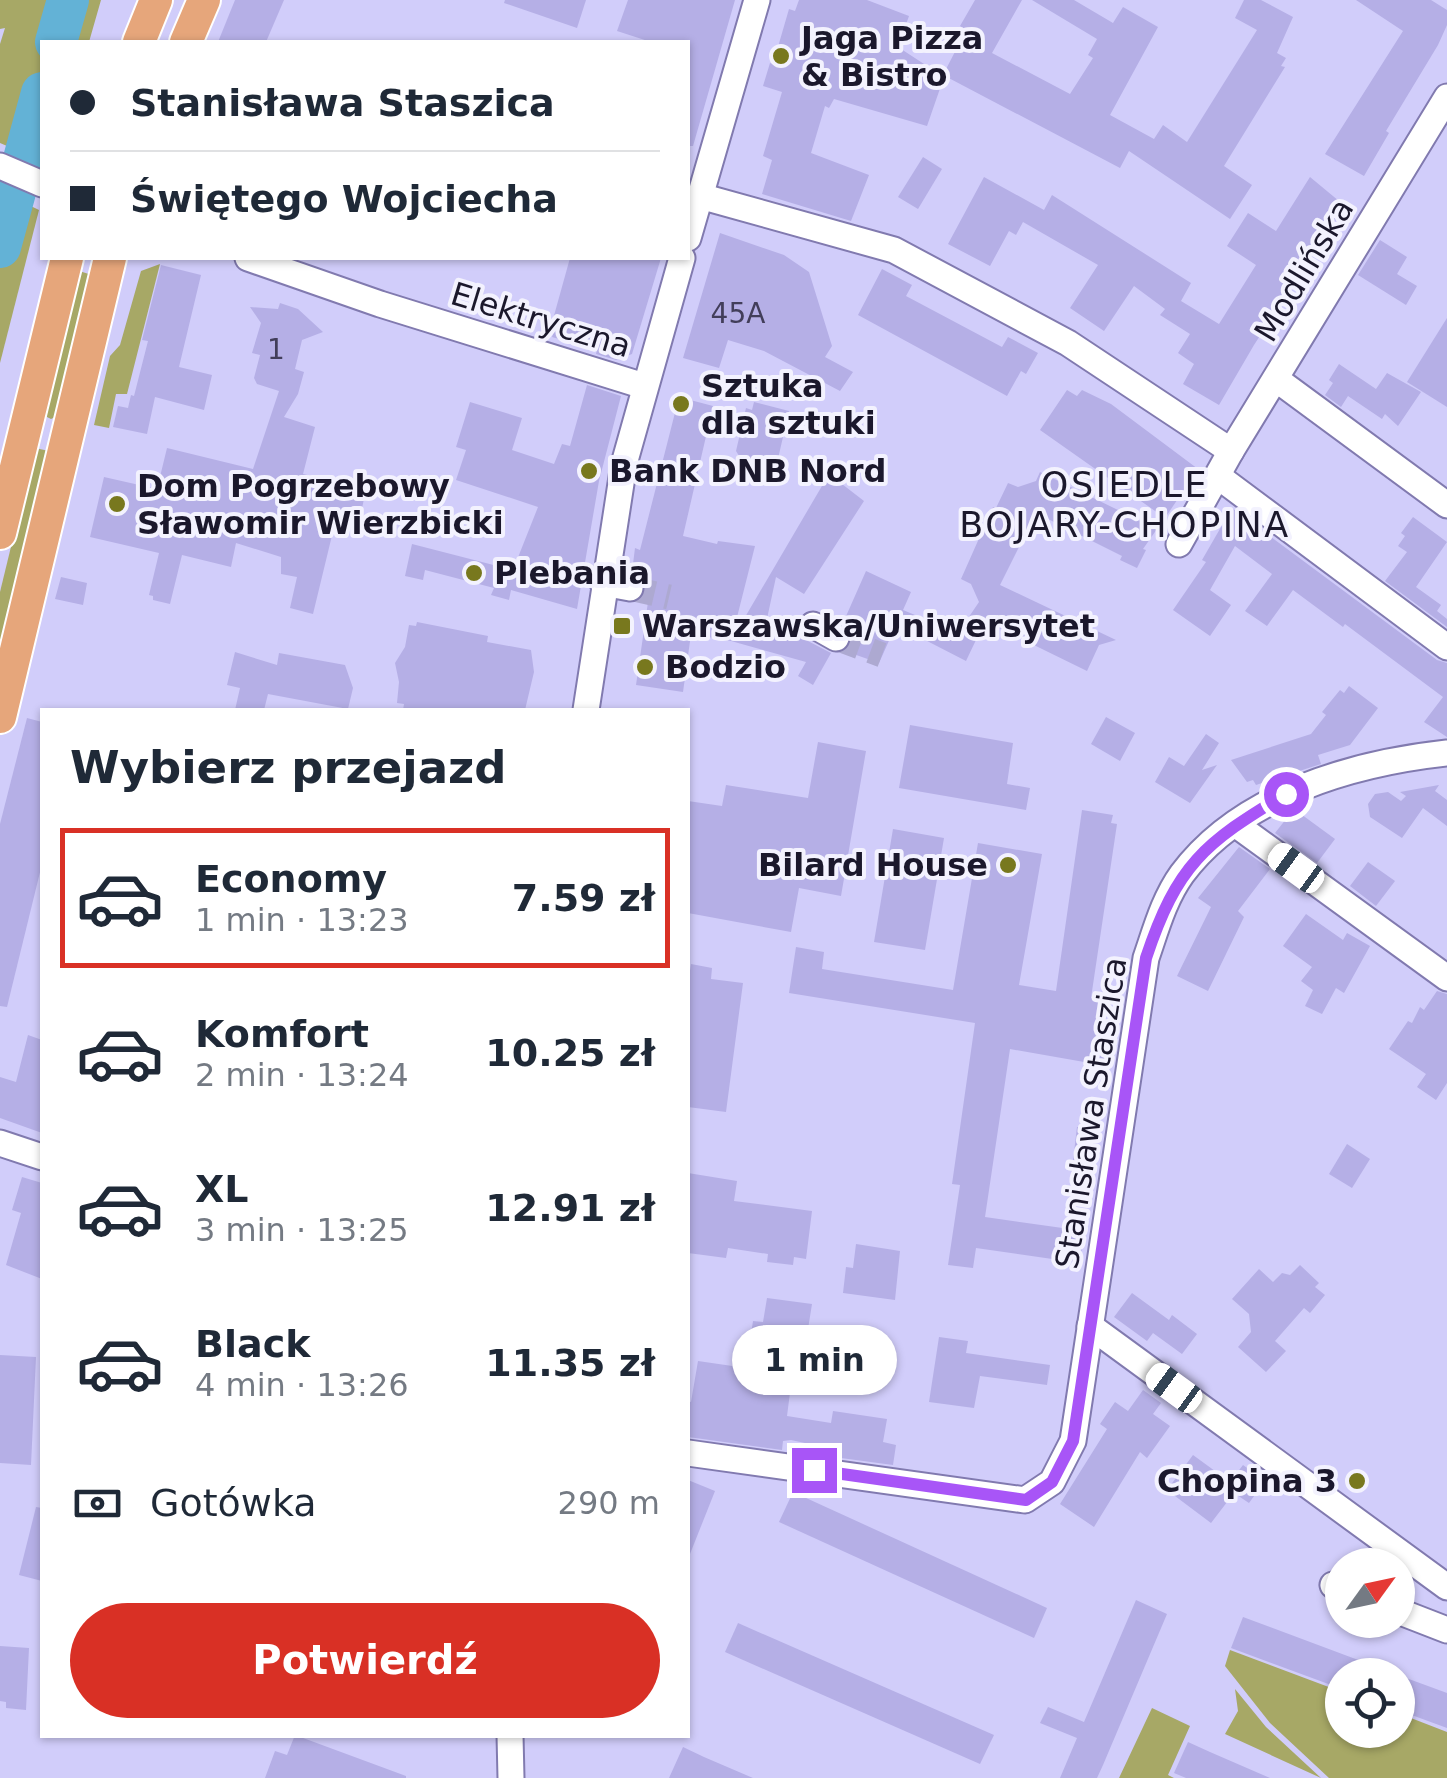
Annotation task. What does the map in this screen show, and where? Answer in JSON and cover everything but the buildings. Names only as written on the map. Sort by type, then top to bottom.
[{"type":"main road","points":[[140,40],[156,0]]},
{"type":"main road","points":[[187,40],[204,0]]},
{"type":"main road","points":[[0,533],[67,260]]},
{"type":"main road","points":[[0,717],[110,260]]},
{"type":"street","points":[[690,231],[757,0]]},
{"type":"street","name":"Modlińska","points":[[1179,544],[1276,379],[1438,134],[1447,97]]},
{"type":"street","points":[[0,166],[40,184]]},
{"type":"street","points":[[700,196],[894,250],[1068,343],[1231,451]]},
{"type":"street","name":"Elektryczna","points":[[254,260],[380,304],[644,386]]},
{"type":"street","points":[[586,708],[624,464],[681,260]]},
{"type":"street","points":[[1276,379],[1447,505]]},
{"type":"street","points":[[1219,478],[1447,647]]},
{"type":"street","points":[[603,583],[630,588]]},
{"type":"street","name":"Stanisława Staszica","points":[[690,1453],[1026,1500],[1052,1482],[1073,1441],[1146,958],[1162,910],[1182,874],[1236,824],[1286,794],[1322,780],[1447,752]]},
{"type":"street","points":[[1236,824],[1447,978]]},
{"type":"street","points":[[0,1143],[40,1156]]},
{"type":"street","points":[[1090,1326],[1447,1588]]},
{"type":"street","points":[[1415,1618],[1447,1630]]},
{"type":"street","points":[[510,1738],[512,1778]]},
{"type":"green space","points":[[0,0],[101,0],[90,40],[40,40],[40,160],[0,143],[0,44],[5,28],[0,29]]},
{"type":"green space","points":[[0,191],[39,210],[0,363]]},
{"type":"green space","points":[[160,264],[127,394],[116,394],[109,428],[94,425],[110,356],[120,345],[141,271]]},
{"type":"green space","points":[[76,270],[92,275],[57,416],[51,419],[45,416]]},
{"type":"green space","points":[[35,448],[49,451],[0,656],[0,592]]},
{"type":"green space","points":[[1230,1650],[1325,1686],[1325,1748],[1415,1748],[1415,1720],[1447,1732],[1447,1778],[1329,1778],[1270,1723],[1225,1666]]},
{"type":"green space","points":[[1235,1689],[1266,1727],[1321,1778],[1225,1734],[1238,1711]]},
{"type":"green space","points":[[1152,1708],[1190,1726],[1168,1775],[1174,1778],[1119,1778]]},
{"type":"waterway","points":[[57,40],[68,0]]},
{"type":"waterway","points":[[0,247],[40,100]]},
{"type":"tunnel","points":[[630,588],[669,597]]},
{"type":"tunnel","points":[[836,638],[882,655]]},
{"type":"place","name":"Jaga Pizza & Bistro","points":[[781,56]]},
{"type":"place","name":"Sztuka dla sztuki","points":[[681,404]]},
{"type":"place","name":"Bank DNB Nord","points":[[589,471]]},
{"type":"place","name":"Dom Pogrzebowy Sławomir Wierzbicki","points":[[117,504]]},
{"type":"place","name":"Plebania","points":[[474,573]]},
{"type":"place","name":"Warszawska/Uniwersytet","points":[[622,626]]},
{"type":"place","name":"Bodzio","points":[[645,667]]},
{"type":"place","name":"Bilard House","points":[[1008,865]]},
{"type":"place","name":"Chopina 3","points":[[1357,1481]]},
{"type":"district","name":"OSIEDLE BOJARY-CHOPINA","points":[[1125,505]]},
{"type":"route","points":[[814,1470],[1026,1500],[1052,1482],[1073,1441],[1146,958],[1162,910],[1182,874],[1207,848],[1236,824],[1286,794]]}]
